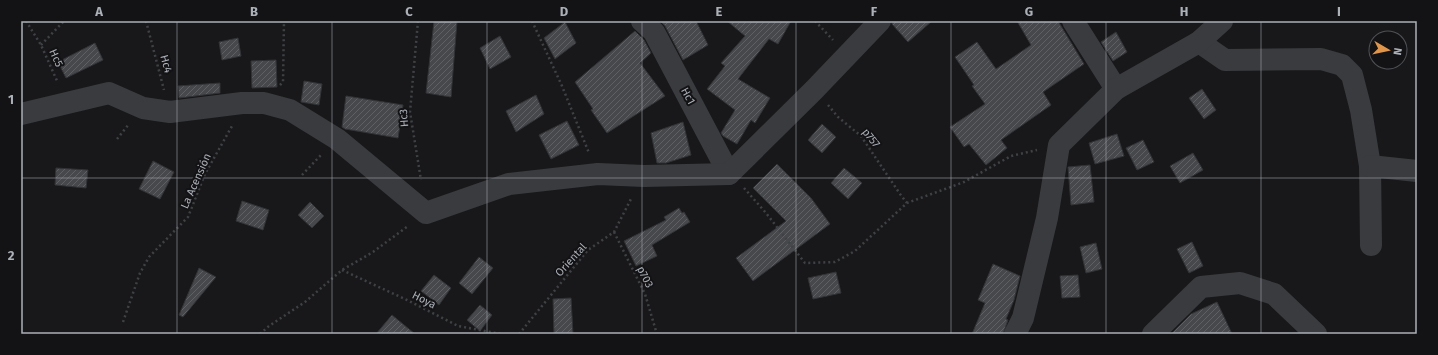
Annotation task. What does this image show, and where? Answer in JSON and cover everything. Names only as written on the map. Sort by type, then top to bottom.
[{"type":"street","name":"Hc1","points":[[642,21],[654,32],[729,174]]},
{"type":"street","points":[[21,114],[109,93],[143,108],[170,112],[242,103],[264,104],[290,110],[337,139],[426,213],[509,184],[598,174],[644,176],[729,174],[814,90],[880,21]]},
{"type":"street","points":[[1073,21],[1116,89]]},
{"type":"street","points":[[1015,334],[1023,318],[1047,218],[1059,145],[1116,89],[1198,42],[1222,21]]},
{"type":"street","points":[[1198,42],[1225,60],[1321,59],[1342,65],[1352,75],[1361,110],[1370,166],[1371,245]]},
{"type":"street","points":[[1370,166],[1417,171]]},
{"type":"street","points":[[1153,334],[1201,287],[1240,283],[1274,294],[1316,334]]},
{"type":"path","name":"Hc5","points":[[26,21],[41,45],[67,104]]},
{"type":"path","points":[[41,45],[64,21]]},
{"type":"path","name":"Hc4","points":[[146,21],[170,112]]},
{"type":"path","points":[[264,104],[283,82],[284,21]]},
{"type":"path","name":"Hc3","points":[[418,21],[410,112],[426,213]]},
{"type":"path","points":[[532,21],[562,86],[598,174]]},
{"type":"path","name":"p757","points":[[814,90],[838,117],[861,136],[907,203]]},
{"type":"path","name":"La Acensión","points":[[123,322],[140,273],[149,257],[188,217],[205,174],[232,125],[242,103]]},
{"type":"path","points":[[302,175],[337,139]]},
{"type":"path","points":[[729,174],[743,187],[766,213],[805,263],[834,262],[855,251],[907,203],[964,182],[1012,156],[1059,145]]},
{"type":"path","name":"Oriental","points":[[519,334],[588,250],[614,232],[644,176]]},
{"type":"path","points":[[260,334],[269,326],[305,302],[342,270],[373,252],[426,213]]},
{"type":"path","name":"p703","points":[[614,232],[645,294],[656,331]]},
{"type":"path","name":"Hoya","points":[[342,270],[407,300],[458,326],[501,334]]},
{"type":"building","points":[[434,21],[457,21],[451,97],[426,93]]},
{"type":"building","points":[[660,21],[696,21],[708,45],[683,60],[665,26]]},
{"type":"building","points":[[727,21],[791,21],[778,44],[769,39],[738,79],[770,98],[755,123],[751,120],[737,144],[723,136],[721,133],[735,110],[707,89],[725,66],[721,63],[745,36]]},
{"type":"building","points":[[892,21],[932,21],[908,42],[892,24]]},
{"type":"building","points":[[1017,21],[1058,21],[1084,64],[1043,92],[1051,105],[1001,140],[1007,148],[986,165],[969,144],[964,147],[950,127],[985,104],[972,86],[974,85],[955,57],[977,42],[996,69],[1031,45]]},
{"type":"building","points":[[565,22],[576,43],[555,59],[544,38]]},
{"type":"building","points":[[635,31],[644,40],[651,53],[640,63],[665,96],[607,133],[591,110],[593,109],[575,82]]},
{"type":"building","points":[[1116,32],[1127,52],[1113,61],[1101,42]]},
{"type":"building","points":[[500,36],[511,57],[490,69],[480,48]]},
{"type":"building","points":[[238,38],[241,56],[222,60],[219,42]]},
{"type":"building","points":[[95,43],[103,60],[66,78],[58,62]]},
{"type":"building","points":[[276,60],[277,87],[252,88],[251,61]]},
{"type":"building","points":[[304,81],[322,84],[319,105],[301,102]]},
{"type":"building","points":[[220,83],[220,93],[179,98],[178,86]]},
{"type":"building","points":[[1202,89],[1216,110],[1204,119],[1189,98]]},
{"type":"building","points":[[536,95],[544,114],[516,132],[506,111]]},
{"type":"building","points":[[346,96],[403,105],[398,138],[345,129],[342,127]]},
{"type":"building","points":[[567,121],[579,145],[551,159],[539,135]]},
{"type":"building","points":[[683,122],[691,155],[666,163],[657,163],[651,133]]},
{"type":"building","points":[[822,124],[836,137],[822,153],[808,140]]},
{"type":"building","points":[[1117,134],[1124,156],[1095,164],[1089,143]]},
{"type":"building","points":[[1143,140],[1154,162],[1137,170],[1126,148]]},
{"type":"building","points":[[1193,153],[1203,170],[1180,183],[1170,166]]},
{"type":"building","points":[[153,161],[174,172],[160,199],[139,189]]},
{"type":"building","points":[[777,164],[811,198],[830,224],[753,281],[736,258],[786,221],[753,188]]},
{"type":"building","points":[[1090,165],[1094,202],[1071,205],[1068,167]]},
{"type":"building","points":[[56,168],[88,170],[86,188],[55,185]]},
{"type":"building","points":[[844,168],[862,183],[848,199],[831,183]]},
{"type":"building","points":[[242,201],[269,210],[263,230],[236,221]]},
{"type":"building","points":[[310,202],[324,216],[312,228],[298,215]]},
{"type":"building","points":[[679,208],[682,213],[684,212],[690,222],[652,245],[657,256],[636,266],[624,241],[666,220],[664,217]]},
{"type":"building","points":[[1192,242],[1203,266],[1189,273],[1177,249]]},
{"type":"building","points":[[1096,243],[1102,269],[1086,273],[1080,247]]},
{"type":"building","points":[[479,257],[493,268],[472,294],[459,283]]},
{"type":"building","points":[[993,264],[1020,276],[1014,300],[1006,319],[1008,320],[1003,334],[972,334],[985,303],[978,300]]},
{"type":"building","points":[[199,268],[216,277],[183,317],[179,315]]},
{"type":"building","points":[[836,272],[841,293],[813,299],[808,278]]},
{"type":"building","points":[[434,275],[451,288],[439,305],[421,291]]},
{"type":"building","points":[[1078,275],[1080,297],[1062,298],[1060,276]]},
{"type":"building","points":[[571,298],[573,334],[554,334],[553,299]]},
{"type":"building","points":[[1217,302],[1232,334],[1171,334],[1191,314]]},
{"type":"building","points":[[480,305],[492,315],[480,331],[467,320]]},
{"type":"building","points":[[392,315],[415,334],[376,334]]}]
